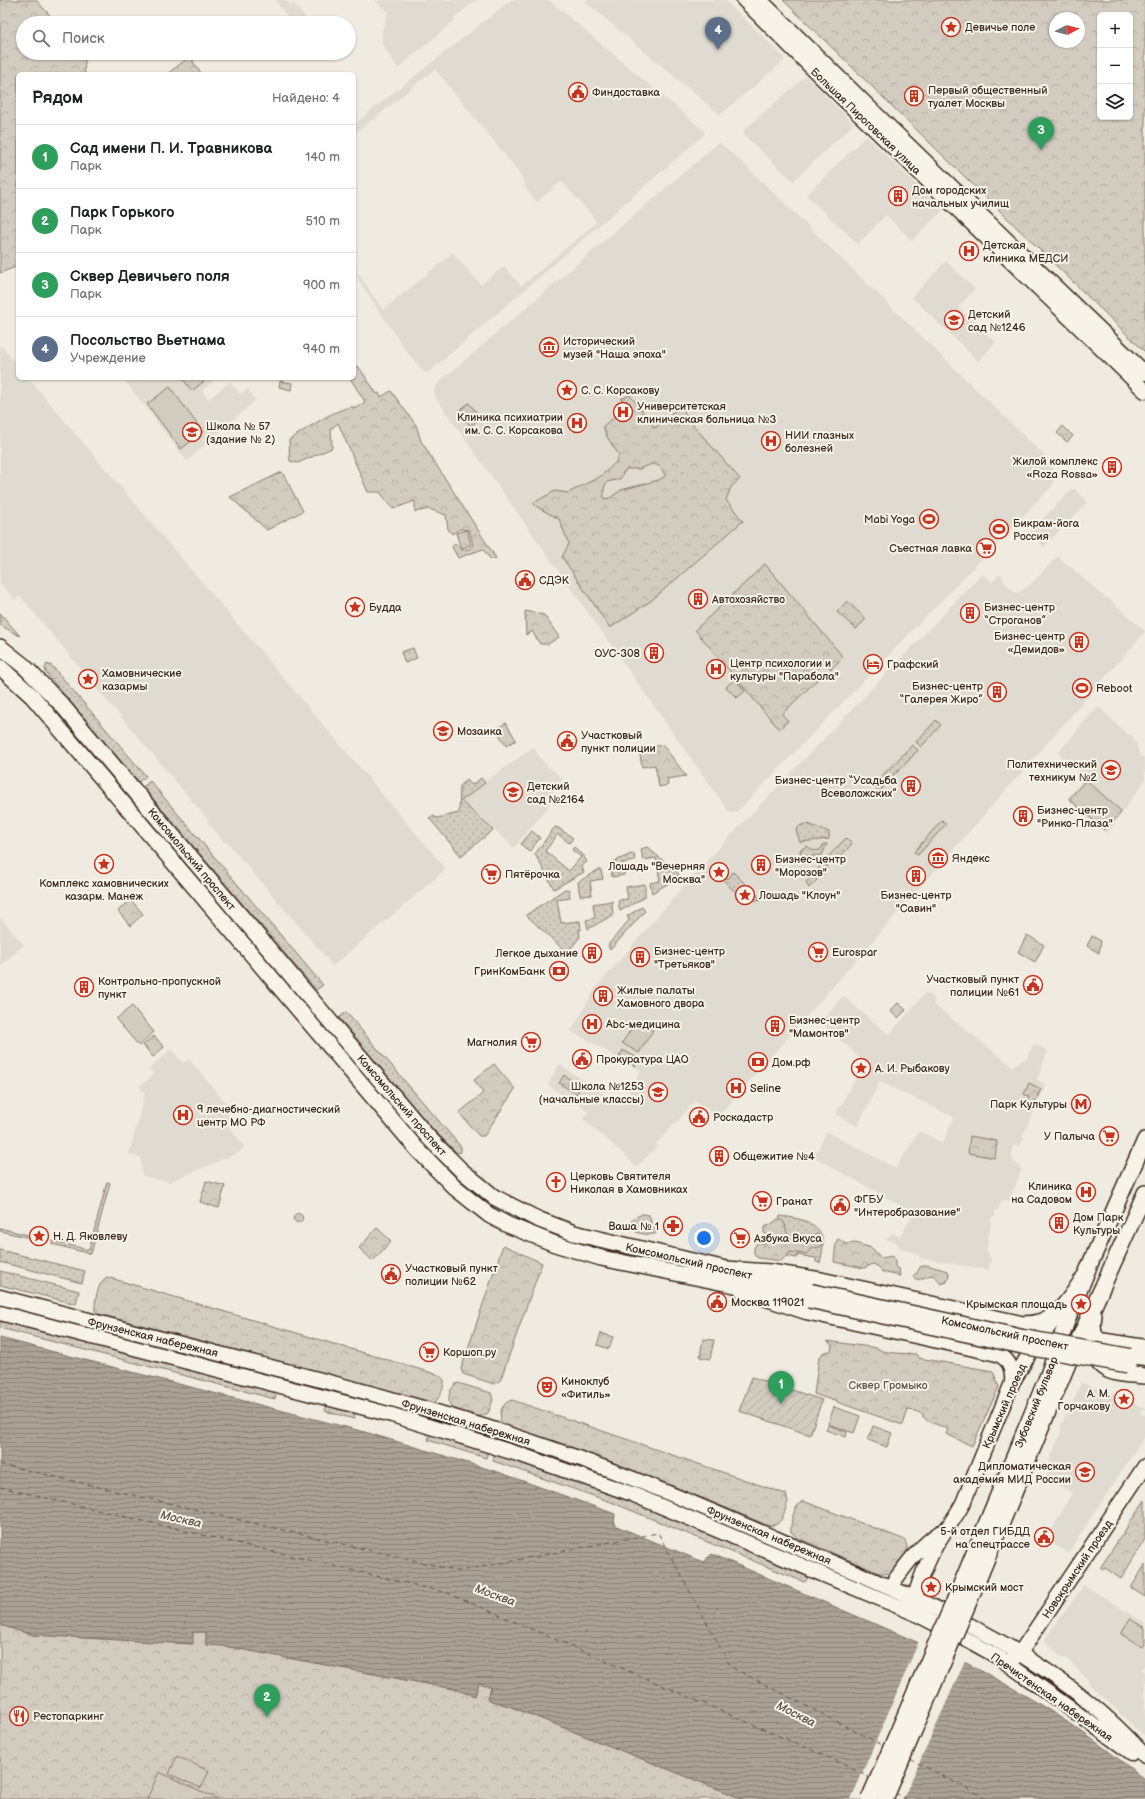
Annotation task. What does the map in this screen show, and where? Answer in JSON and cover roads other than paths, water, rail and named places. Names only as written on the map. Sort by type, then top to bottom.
[{"type":"main road","name":"Большая Пироговская улица","points":[[744,0],[832,88],[1145,391]]},
{"type":"main road","name":"Большая Пироговская улица","points":[[760,0],[1145,373]]},
{"type":"main road","name":"Комсомольский проспект","points":[[0,647],[24,666],[61,704],[429,1138],[481,1187],[519,1211],[574,1233],[726,1269],[810,1296],[1022,1346],[1145,1367]]},
{"type":"main road","name":"Комсомольский проспект","points":[[0,667],[32,696],[315,1031],[417,1149],[455,1188],[497,1220],[570,1250],[721,1284],[810,1296],[1023,1338],[1145,1358]]},
{"type":"main road","name":"Зубовский бульвар","points":[[961,1602],[1048,1375],[1067,1321],[1145,1140]]},
{"type":"main road","name":"Зубовский бульвар","points":[[961,1602],[1069,1361],[1142,1204],[1145,1193]]},
{"type":"main road","points":[[726,1269],[770,1272],[821,1280],[1023,1324],[1036,1324],[1044,1322],[1059,1313]]},
{"type":"main road","name":"Крымский проезд","points":[[914,1613],[915,1597],[935,1547],[946,1529],[957,1516],[1012,1383],[1034,1346],[1086,1274]]},
{"type":"main road","points":[[721,1284],[806,1312],[997,1354],[1006,1359],[1012,1369],[1012,1383]]},
{"type":"main road","name":"Фрунзенская набережная","points":[[0,1297],[344,1386],[506,1433],[598,1465],[693,1502],[915,1597]]},
{"type":"main road","points":[[1099,1298],[1093,1325],[1094,1353],[1100,1365],[1111,1371],[1145,1376]]},
{"type":"main road","name":"Фрунзенская набережная","points":[[0,1313],[385,1413],[527,1457],[686,1516],[914,1613]]},
{"type":"main road","points":[[983,1350],[997,1346],[1002,1337],[1002,1326],[993,1318]]},
{"type":"main road","points":[[1093,1325],[1095,1335],[1100,1340],[1145,1348]]},
{"type":"main road","name":"Новокрымский проезд","points":[[1020,1653],[1145,1466]]},
{"type":"main road","points":[[890,1587],[919,1549],[946,1529]]},
{"type":"main road","name":"Пречистенская набережная","points":[[915,1597],[979,1628],[1020,1653],[1082,1697],[1113,1724],[1145,1756]]},
{"type":"main road","points":[[869,1799],[961,1602]]},
{"type":"main road","points":[[885,1799],[961,1602]]},
{"type":"main road","name":"Пречистенская набережная","points":[[914,1613],[1000,1658],[1145,1763]]},
{"type":"main road","points":[[1000,1658],[1012,1658],[1016,1657],[1020,1653]]},
{"type":"water","name":"Москва","points":[[0,1338],[365,1432],[498,1472],[615,1514],[614,1525],[703,1562],[712,1554],[968,1664],[991,1676],[1060,1717],[1124,1763],[1145,1780],[1145,1799],[743,1799],[509,1706],[488,1700],[491,1687],[479,1683],[475,1696],[454,1689],[224,1646],[206,1645],[206,1632],[193,1632],[193,1644],[33,1635],[0,1625]]},
{"type":"place","name":"Девичье поле","points":[[951,27]]},
{"type":"place","name":"Посольство Вьетнама","points":[[718,50]]},
{"type":"place","name":"Финдоставка","points":[[578,92]]},
{"type":"place","name":"Первый общественный туалет Москвы","points":[[914,96]]},
{"type":"place","name":"Сквер Девичьего поля","points":[[1041,150]]},
{"type":"place","name":"Дом городских начальных училищ","points":[[898,196]]},
{"type":"place","name":"Детская клиника МЕДСИ","points":[[969,251]]},
{"type":"place","name":"Детский сад №1246","points":[[954,320]]},
{"type":"place","name":"Исторический музей \"Наша эпоха\"","points":[[549,347]]},
{"type":"place","name":"С. С. Корсакову","points":[[567,390]]},
{"type":"place","name":"Университетская клиническая больница №3","points":[[623,412]]},
{"type":"place","name":"Клиника психиатрии им. С. С. Корсакова","points":[[577,423]]},
{"type":"place","name":"Школа № 57 (здание № 2)","points":[[192,432]]},
{"type":"place","name":"НИИ глазных болезней","points":[[771,441]]},
{"type":"place","name":"Жилой комплекс «Roza Rossa»","points":[[1112,467]]},
{"type":"place","name":"Mabi Yoga","points":[[929,519]]},
{"type":"place","name":"Бикрам-йога Россия","points":[[999,529]]},
{"type":"place","name":"Съестная лавка","points":[[986,548]]},
{"type":"place","name":"СДЭК","points":[[525,580]]},
{"type":"place","name":"Автохозяйство","points":[[698,599]]},
{"type":"place","name":"Будда","points":[[355,607]]},
{"type":"place","name":"Бизнес-центр “Строганов”","points":[[970,613]]},
{"type":"place","name":"Бизнес-центр «Демидов»","points":[[1079,642]]},
{"type":"place","name":"ОУС-308","points":[[654,653]]},
{"type":"place","name":"Графский","points":[[873,664]]},
{"type":"place","name":"Центр психологии и культуры \"Парабола\"","points":[[716,669]]},
{"type":"place","name":"Хамовнические казармы","points":[[88,679]]},
{"type":"place","name":"Reboot","points":[[1082,688]]},
{"type":"place","name":"Бизнес-центр “Галерея Жиро”","points":[[997,692]]},
{"type":"place","name":"Мозаика","points":[[443,731]]},
{"type":"place","name":"Участковый пункт полиции","points":[[567,741]]},
{"type":"place","name":"Политехнический техникум №2","points":[[1111,770]]},
{"type":"place","name":"Бизнес-центр “Усадьба Всеволожских”","points":[[911,786]]},
{"type":"place","name":"Детский сад №2164","points":[[513,792]]},
{"type":"place","name":"Бизнес-центр \"Ринко-Плаза\"","points":[[1023,816]]},
{"type":"place","name":"Яндекс","points":[[938,858]]},
{"type":"place","name":"Комплекс хамовнических казарм. Манеж","points":[[104,864]]},
{"type":"place","name":"Бизнес-центр \"Морозов\"","points":[[761,865]]},
{"type":"place","name":"Лошадь \"Вечерняя Москва\"","points":[[719,872]]},
{"type":"place","name":"Пятёрочка","points":[[491,874]]},
{"type":"place","name":"Бизнес-центр \"Савин\"","points":[[916,876]]},
{"type":"place","name":"Лошадь \"Клоун\"","points":[[745,895]]},
{"type":"place","name":"Eurospar","points":[[818,952]]},
{"type":"place","name":"Легкое дыхание","points":[[592,953]]},
{"type":"place","name":"Бизнес-центр \"Третьяков\"","points":[[640,957]]},
{"type":"place","name":"ГринКомБанк","points":[[559,971]]},
{"type":"place","name":"Участковый пункт полиции №61","points":[[1033,985]]},
{"type":"place","name":"Контрольно-пропускной пункт","points":[[84,987]]},
{"type":"place","name":"Жилые палаты Хамовного двора","points":[[603,996]]},
{"type":"place","name":"Abc-медицина","points":[[592,1024]]},
{"type":"place","name":"Бизнес-центр \"Мамонтов\"","points":[[775,1026]]},
{"type":"place","name":"Магнолия","points":[[531,1042]]},
{"type":"place","name":"Прокуратура ЦАО","points":[[582,1059]]},
{"type":"place","name":"Дом.рф","points":[[758,1062]]},
{"type":"place","name":"А. И. Рыбакову","points":[[861,1068]]},
{"type":"place","name":"Seline","points":[[736,1088]]},
{"type":"place","name":"Школа №1253 (начальные классы)","points":[[658,1092]]},
{"type":"place","name":"Парк Культуры","points":[[1081,1104]]},
{"type":"place","name":"9 лечебно-диагностический центр МО РФ","points":[[183,1115]]},
{"type":"place","name":"Роскадастр","points":[[699,1117]]},
{"type":"place","name":"У Палыча","points":[[1109,1136]]},
{"type":"place","name":"Общежитие №4","points":[[719,1156]]},
{"type":"place","name":"Церковь Святителя Николая в Хамовниках","points":[[556,1182]]},
{"type":"place","name":"Клиника на Садовом","points":[[1086,1192]]},
{"type":"place","name":"Гранат","points":[[762,1201]]},
{"type":"place","name":"ФГБУ \"Интеробразование\"","points":[[840,1205]]},
{"type":"place","name":"Дом Парк Культуры","points":[[1059,1223]]},
{"type":"place","name":"Ваша № 1","points":[[673,1226]]},
{"type":"place","name":"Н. Д. Яковлеву","points":[[39,1236]]},
{"type":"place","name":"Азбука Вкуса","points":[[740,1238]]},
{"type":"place","name":"Участковый пункт полиции №62","points":[[391,1274]]},
{"type":"place","name":"Москва 119021","points":[[717,1302]]},
{"type":"place","name":"Крымская площадь","points":[[1081,1304]]},
{"type":"place","name":"Коршоп.ру","points":[[429,1352]]},
{"type":"place","name":"Киноклуб «Фитиль»","points":[[547,1387]]},
{"type":"place","name":"А. М. Горчакову","points":[[1124,1399]]},
{"type":"place","name":"Сад имени П. И. Травникова","points":[[781,1404]]},
{"type":"place","name":"Дипломатическая академия МИД России","points":[[1085,1472]]},
{"type":"place","name":"5-й отдел ГИБДД на спецтрассе","points":[[1044,1537]]},
{"type":"place","name":"Крымский мост","points":[[931,1587]]},
{"type":"place","name":"Рестопаркинг","points":[[19,1716]]},
{"type":"place","name":"Парк Горького","points":[[267,1717]]},
{"type":"park label","name":"Сквер Громыко","points":[[888,1385]]}]
